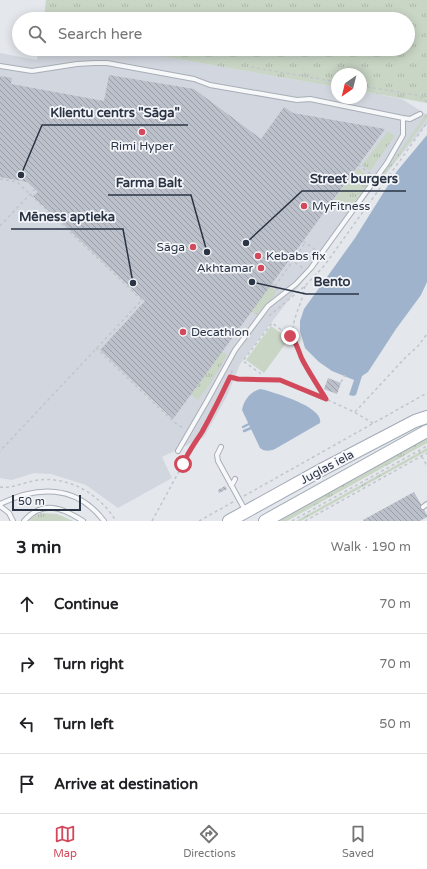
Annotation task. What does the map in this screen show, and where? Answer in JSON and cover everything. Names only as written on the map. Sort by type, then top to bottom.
[{"type":"main road","name":"Juglas iela","points":[[230,520],[415,420],[427,417]]},
{"type":"main road","name":"Juglas iela","points":[[265,521],[427,431]]},
{"type":"lane","points":[[0,66],[32,71],[77,64],[107,63],[194,79],[210,85],[282,98],[297,100],[310,99],[403,118],[410,119],[420,114]]},
{"type":"lane","points":[[178,451],[235,350],[268,306],[296,284],[308,272],[393,154],[403,135],[403,118]]},
{"type":"lane","points":[[221,447],[217,453],[217,459],[246,512]]},
{"type":"lane","points":[[231,485],[235,479]]},
{"type":"lane","points":[[13,521],[9,513],[0,505],[18,496],[34,492],[54,491],[75,498],[84,503],[94,510],[104,521]]},
{"type":"lane","points":[[423,507],[427,504]]},
{"type":"lane","points":[[24,521],[35,511],[46,508],[66,512],[83,521]]},
{"type":"path","points":[[251,67],[331,81]]},
{"type":"path","points":[[367,87],[417,95],[427,102]]},
{"type":"path","points":[[266,320],[315,277],[427,123]]},
{"type":"path","points":[[358,165],[368,173]]},
{"type":"path","points":[[0,179],[17,182],[142,300],[0,451]]},
{"type":"path","points":[[0,226],[35,189]]},
{"type":"path","points":[[303,241],[321,254]]},
{"type":"path","points":[[275,286],[305,243]]},
{"type":"path","points":[[290,259],[308,272]]},
{"type":"path","points":[[272,283],[281,296]]},
{"type":"path","points":[[305,286],[294,324],[295,340],[302,359],[312,378],[326,399]]},
{"type":"path","points":[[261,374],[243,361],[272,323],[295,340]]},
{"type":"path","points":[[354,412],[418,346],[427,334]]},
{"type":"path","points":[[96,348],[174,422],[189,432]]},
{"type":"path","points":[[152,521],[183,464],[187,453],[210,417],[230,377],[234,364]]},
{"type":"path","points":[[341,382],[345,375]]},
{"type":"path","points":[[230,377],[238,379],[280,380],[326,399],[373,423]]},
{"type":"path","points":[[199,521],[427,393]]},
{"type":"path","points":[[292,521],[427,446]]},
{"type":"path","points":[[418,450],[427,466]]},
{"type":"path","points":[[305,521],[427,453]]},
{"type":"shaded area","points":[[0,53],[37,60],[38,56],[161,56],[331,86],[331,104],[367,104],[367,92],[402,99],[427,115],[427,124],[372,190],[240,364],[227,396],[204,437],[162,457],[172,478],[118,508],[86,485],[51,474],[34,473],[12,480],[0,478]]},
{"type":"green space","points":[[46,0],[427,0],[427,103],[367,92],[367,68],[331,68],[331,86],[161,56],[415,56],[415,12],[45,12]]},
{"type":"green space","points":[[427,113],[427,118],[385,175],[383,174]]},
{"type":"green space","points":[[388,131],[395,136],[370,171],[362,165]]},
{"type":"green space","points":[[358,168],[367,175],[368,184],[346,214],[332,203]]},
{"type":"green space","points":[[270,286],[275,290],[276,294],[256,315],[251,311]]},
{"type":"green space","points":[[271,326],[289,339],[264,373],[246,360]]},
{"type":"green space","points":[[222,351],[227,355],[212,381],[198,400],[190,394]]},
{"type":"green space","points":[[427,436],[427,443],[287,521],[277,521]]},
{"type":"green space","points":[[427,448],[427,451],[301,521],[296,521]]},
{"type":"green space","points":[[41,513],[57,514],[73,521],[28,521],[30,518]]},
{"type":"water","points":[[427,135],[427,282],[421,295],[396,329],[368,372],[362,376],[356,395],[349,395],[354,380],[332,371],[319,362],[305,348],[300,331],[300,321],[304,309],[355,238],[397,171]]},
{"type":"water","points":[[260,389],[289,398],[308,407],[319,417],[320,423],[275,449],[268,451],[260,448],[242,410],[248,397],[253,392]]},
{"type":"building","name":"Sāga","points":[[109,75],[194,89],[261,139],[284,107],[293,113],[385,129],[173,419],[100,350],[145,301],[33,196],[38,192],[27,182],[0,177],[0,76],[12,78],[11,84],[104,101]]},
{"type":"building","points":[[328,378],[341,383],[337,394],[324,389]]},
{"type":"building","points":[[225,486],[227,489],[219,493],[218,490]]},
{"type":"building","points":[[414,492],[427,515],[427,517],[420,521],[363,520]]},
{"type":"waterway","points":[[243,427],[249,424]]},
{"type":"waterway","points":[[244,431],[251,428]]},
{"type":"place","name":"Rimi Hyper","points":[[142,132]]},
{"type":"place","name":"Klientu centrs \"Sāga\"","points":[[21,175]]},
{"type":"place","name":"MyFitness","points":[[304,206]]},
{"type":"place","name":"Street burgers","points":[[246,243]]},
{"type":"place","name":"Sāga","points":[[193,247]]},
{"type":"place","name":"Farma Balt","points":[[207,252]]},
{"type":"place","name":"Kebabs fix","points":[[258,256]]},
{"type":"place","name":"Akhtamar","points":[[261,268]]},
{"type":"place","name":"Bento","points":[[252,282]]},
{"type":"place","name":"Mēness aptieka","points":[[133,283]]},
{"type":"place","name":"Decathlon","points":[[183,332]]},
{"type":"route","points":[[183,464],[187,453],[210,417],[230,377],[238,379],[280,380],[326,399],[312,378],[302,359],[295,340],[290,336]]}]
